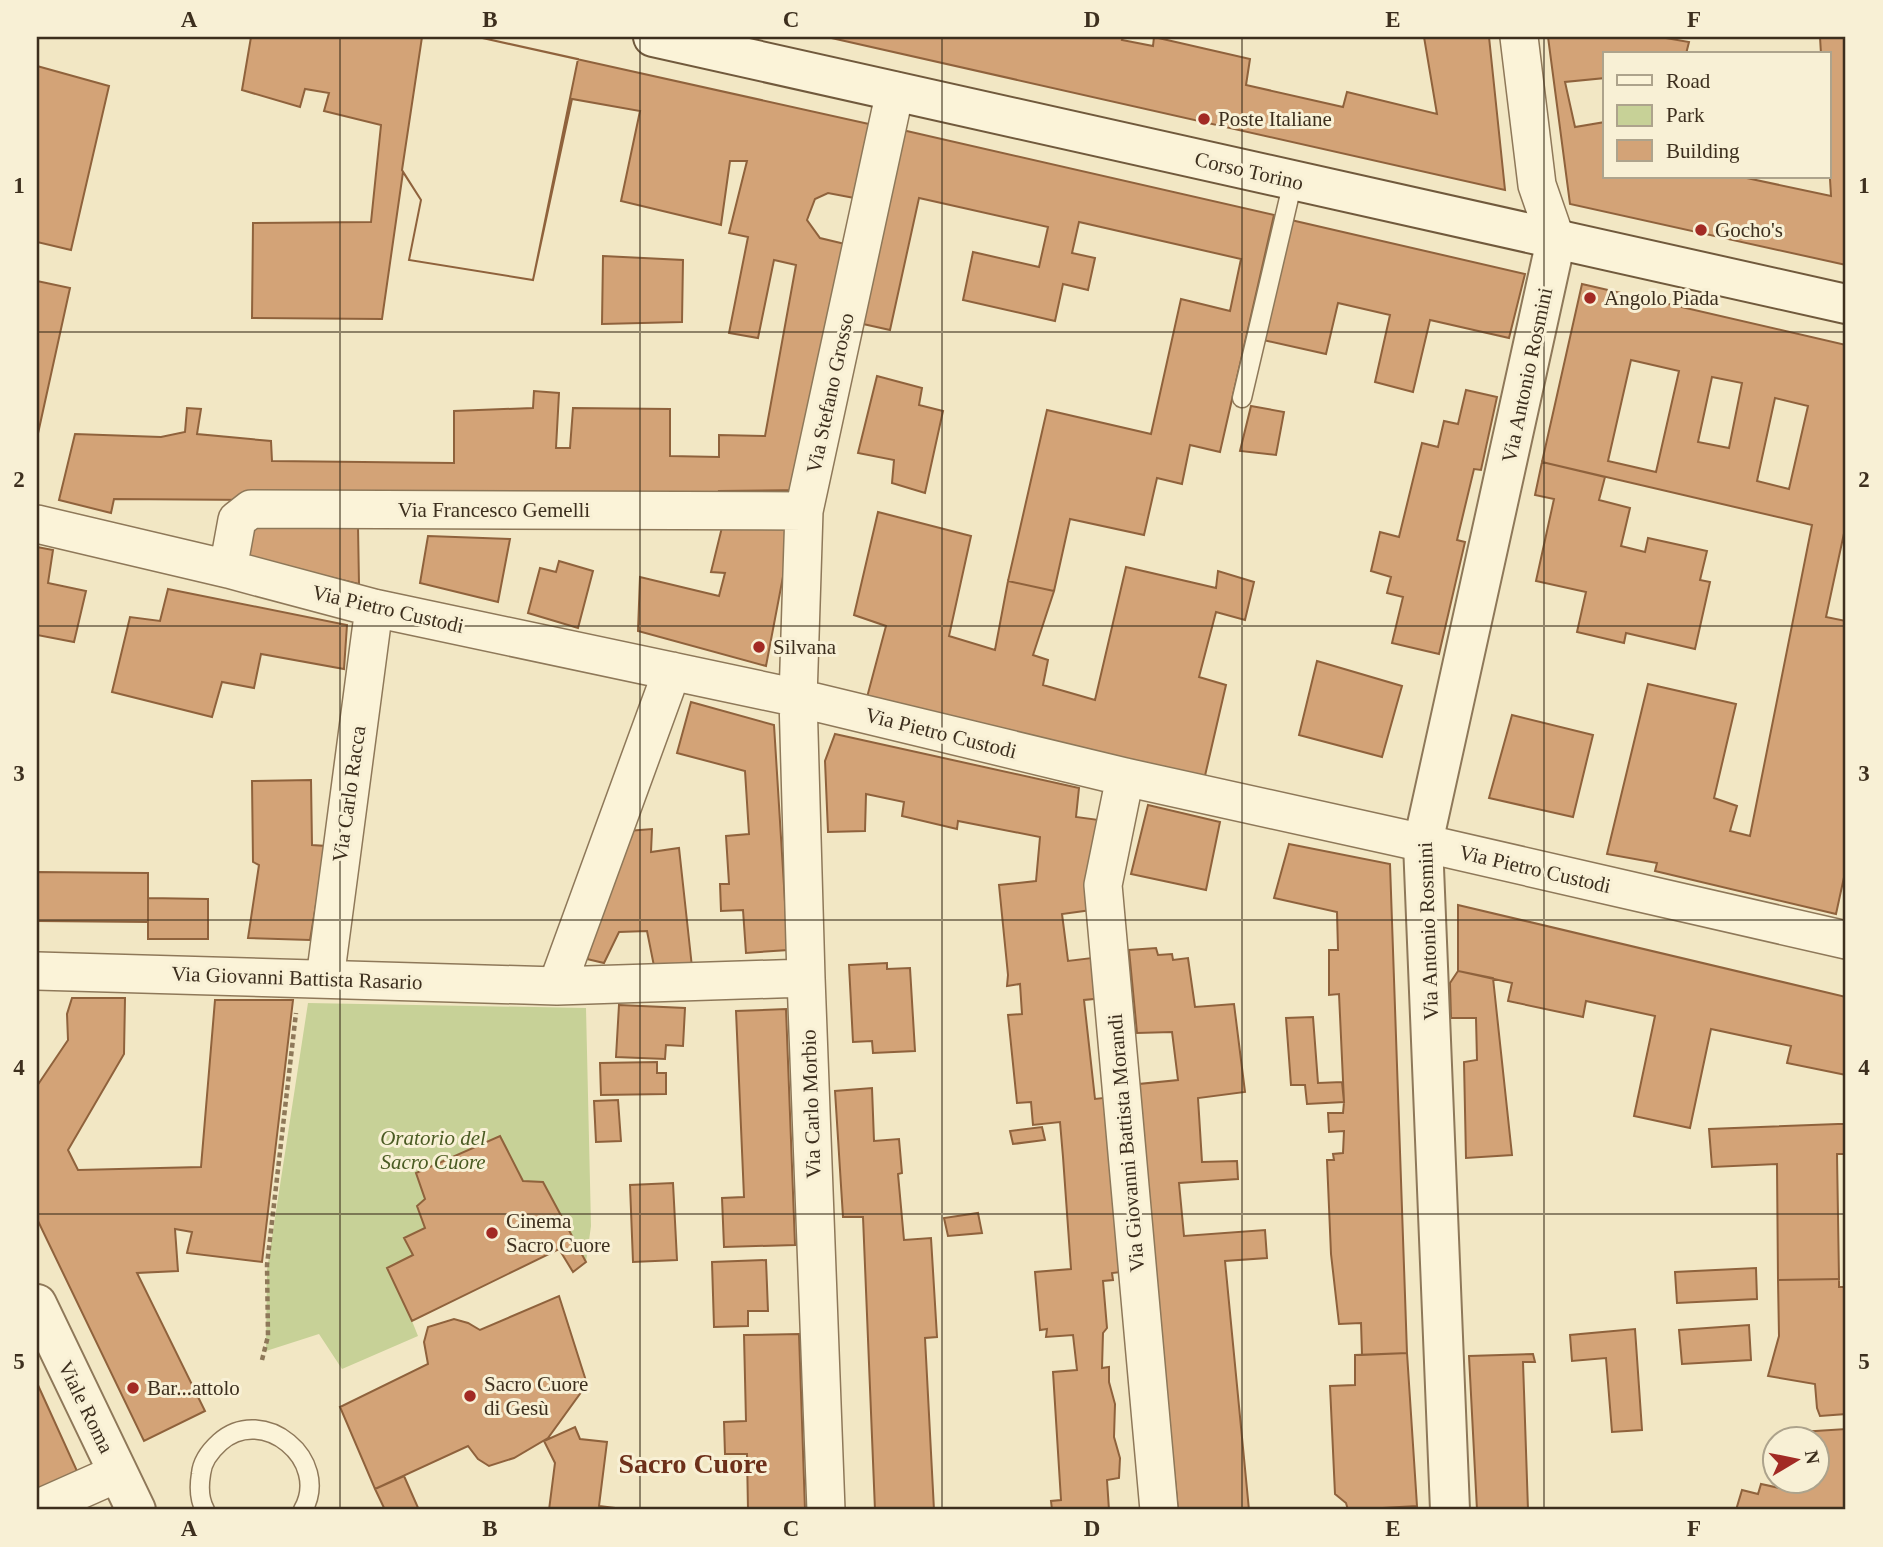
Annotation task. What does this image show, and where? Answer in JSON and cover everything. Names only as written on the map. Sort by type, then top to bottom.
[{"type":"street","name":"Corso Torino","points":[[653,37],[1846,304]]},
{"type":"street","points":[[1519,37],[1537,185],[1556,240]]},
{"type":"street","name":"Via Stefano Grosso","points":[[798,698],[804,511],[895,92]]},
{"type":"street","name":"Via Antonio Rosmini","points":[[1450,1510],[1423,843],[1556,240]]},
{"type":"street","name":"Via Francesco Gemelli","points":[[228,569],[237,520],[251,509],[804,511]]},
{"type":"street","name":"Via Pietro Custodi","points":[[37,524],[228,569],[374,608],[798,698],[1125,777],[1846,940]]},
{"type":"street","name":"Via Carlo Racca","points":[[325,979],[374,608]]},
{"type":"street","points":[[557,986],[672,671]]},
{"type":"street","name":"Via Carlo Morbio","points":[[798,698],[826,1510]]},
{"type":"street","name":"Via Giovanni Battista Morandi","points":[[1125,777],[1103,885],[1159,1510]]},
{"type":"street","name":"Via Giovanni Battista Rasario","points":[[37,971],[557,986],[806,978]]},
{"type":"street","name":"Viale Roma","points":[[37,1304],[136,1510]]},
{"type":"street","points":[[37,1509],[118,1473]]},
{"type":"lane","points":[[1242,398],[1293,181]]},
{"type":"lane","points":[[205,1510],[199,1486],[202,1467],[211,1450],[225,1437],[260,1429],[291,1443],[302,1457],[308,1473],[309,1490],[303,1510]]},
{"type":"path","points":[[262,1360],[268,1336],[267,1265],[297,1010]]},
{"type":"green space","name":"Oratorio del Sacro Cuore","points":[[308,1003],[586,1008],[591,1226],[586,1262],[573,1272],[559,1249],[412,1321],[418,1336],[342,1369],[319,1334],[266,1351],[267,1270]]},
{"type":"building","points":[[251,37],[478,37],[878,126],[865,200],[828,193],[815,199],[807,220],[820,238],[845,244],[803,490],[719,491],[720,503],[114,499],[111,513],[59,500],[75,434],[161,437],[185,432],[187,408],[201,409],[197,434],[271,441],[272,461],[454,463],[454,411],[533,408],[534,391],[559,393],[556,448],[570,448],[573,408],[670,409],[670,456],[719,457],[719,435],[765,436],[796,265],[774,260],[758,338],[729,333],[748,237],[729,233],[747,161],[730,161],[721,225],[621,201],[640,111],[572,99],[533,280],[409,260],[421,200],[403,172],[382,319],[252,318],[253,223],[371,222],[381,125],[324,111],[329,93],[305,89],[300,107],[242,90]]},
{"type":"building","points":[[422,37],[478,37],[578,59],[533,280],[409,260],[421,200],[402,170]]},
{"type":"building","points":[[827,37],[1123,37],[1122,40],[1153,46],[1154,37],[1250,59],[1246,85],[1343,107],[1347,92],[1437,114],[1424,37],[1489,37],[1505,190]]},
{"type":"building","points":[[1548,37],[1660,37],[1689,42],[1686,52],[1603,52],[1603,78],[1565,82],[1575,127],[1603,122],[1603,178],[1747,178],[1831,196],[1830,52],[1821,52],[1820,37],[1846,37],[1846,265],[1570,204]]},
{"type":"building","points":[[37,66],[109,86],[71,250],[37,242]]},
{"type":"building","points":[[898,129],[1274,215],[1220,452],[1190,445],[1182,484],[1157,478],[1144,535],[1070,519],[1054,591],[1008,581],[1047,410],[1151,434],[1181,299],[1230,311],[1241,259],[1079,222],[1072,253],[1095,258],[1088,290],[1063,284],[1055,321],[963,300],[973,252],[1039,267],[1048,227],[919,198],[890,330],[854,322]]},
{"type":"building","points":[[1291,220],[1525,274],[1509,338],[1430,320],[1413,392],[1375,382],[1390,315],[1338,303],[1326,354],[1263,340]]},
{"type":"building","points":[[603,256],[683,260],[682,322],[602,324]]},
{"type":"building","points":[[37,281],[70,288],[37,438]]},
{"type":"building","points":[[1582,284],[1846,345],[1846,524],[1826,617],[1846,621],[1846,868],[1836,914],[1655,871],[1657,863],[1607,854],[1648,684],[1736,704],[1714,798],[1737,806],[1730,831],[1750,836],[1812,525],[1542,462]],"holes":[[[1631,360],[1679,371],[1656,472],[1608,461]],[[1712,377],[1742,383],[1729,448],[1698,442]],[[1775,398],[1808,406],[1789,489],[1757,481]]]},
{"type":"building","points":[[877,376],[922,388],[919,405],[943,411],[925,493],[892,483],[894,460],[858,453]]},
{"type":"building","points":[[1466,390],[1497,397],[1481,470],[1474,469],[1457,540],[1465,542],[1439,654],[1392,643],[1403,597],[1387,593],[1391,577],[1371,571],[1380,532],[1399,537],[1422,443],[1438,447],[1444,421],[1458,424]]},
{"type":"building","points":[[1251,406],[1284,412],[1276,455],[1240,451]]},
{"type":"building","points":[[1542,462],[1605,477],[1599,500],[1630,508],[1621,546],[1645,552],[1648,538],[1707,551],[1700,580],[1710,582],[1695,649],[1626,633],[1624,643],[1577,632],[1586,592],[1536,581],[1554,499],[1535,495]]},
{"type":"building","points":[[878,512],[971,536],[949,636],[995,650],[1008,581],[1054,591],[1033,655],[1048,660],[1043,685],[1095,700],[1126,567],[1216,588],[1218,571],[1254,582],[1245,620],[1216,612],[1199,677],[1226,685],[1204,780],[866,701],[886,626],[854,615]]},
{"type":"building","points":[[724,519],[794,519],[766,666],[638,631],[640,577],[719,596],[725,573],[711,572]]},
{"type":"building","points":[[244,525],[358,526],[359,584],[244,557]]},
{"type":"building","points":[[428,536],[510,539],[498,602],[420,583]]},
{"type":"building","points":[[37,547],[53,550],[48,583],[86,591],[74,642],[37,635]]},
{"type":"building","points":[[559,561],[593,571],[578,628],[528,613],[540,568],[556,572]]},
{"type":"building","points":[[168,589],[347,625],[344,669],[261,654],[254,688],[222,682],[212,717],[112,692],[130,617],[160,621]]},
{"type":"building","points":[[1317,661],[1402,686],[1382,757],[1299,735]]},
{"type":"building","points":[[691,702],[774,725],[788,950],[746,953],[743,910],[721,911],[720,884],[729,884],[726,836],[749,834],[745,771],[677,753]]},
{"type":"building","points":[[1512,715],[1593,735],[1573,817],[1489,798]]},
{"type":"building","points":[[835,734],[1079,788],[1076,817],[1099,820],[1091,910],[1062,914],[1068,961],[1100,957],[1104,998],[1084,1000],[1095,1099],[1112,1097],[1129,1271],[1112,1273],[1113,1280],[1103,1281],[1107,1328],[1103,1333],[1102,1368],[1109,1367],[1109,1382],[1115,1404],[1114,1437],[1120,1458],[1119,1478],[1107,1480],[1109,1510],[1052,1510],[1051,1501],[1061,1500],[1053,1372],[1077,1370],[1073,1335],[1046,1337],[1047,1329],[1040,1330],[1035,1272],[1071,1269],[1063,1157],[1060,1122],[1033,1125],[1031,1102],[1017,1103],[1008,1015],[1022,1014],[1020,984],[1007,986],[999,885],[1036,881],[1040,837],[958,821],[957,829],[902,816],[904,802],[866,794],[865,831],[828,832],[825,761]]},
{"type":"building","points":[[311,780],[312,845],[326,846],[310,940],[248,938],[259,865],[253,862],[252,781]]},
{"type":"building","points":[[1148,805],[1220,822],[1206,890],[1131,874]]},
{"type":"building","points":[[652,829],[651,852],[679,848],[692,967],[655,971],[647,931],[619,932],[604,963],[587,959],[627,831]]},
{"type":"building","points":[[1289,844],[1390,864],[1407,1353],[1362,1355],[1361,1323],[1339,1324],[1331,1254],[1327,1160],[1334,1160],[1333,1154],[1343,1153],[1344,1131],[1329,1132],[1328,1113],[1343,1113],[1344,1102],[1339,994],[1329,995],[1329,950],[1338,950],[1337,912],[1274,898]]},
{"type":"building","points":[[37,872],[148,873],[148,922],[37,921]]},
{"type":"building","points":[[148,898],[208,899],[208,939],[148,939]]},
{"type":"building","points":[[1458,905],[1846,997],[1846,1075],[1787,1063],[1791,1046],[1711,1029],[1690,1128],[1634,1116],[1655,1016],[1586,1001],[1583,1017],[1508,1001],[1512,983],[1458,971]]},
{"type":"building","points":[[1156,948],[1158,955],[1172,954],[1173,960],[1188,958],[1195,1007],[1234,1004],[1245,1092],[1198,1098],[1202,1162],[1237,1161],[1238,1179],[1179,1183],[1184,1236],[1265,1230],[1267,1258],[1225,1261],[1249,1510],[1178,1510],[1143,1164],[1139,1084],[1178,1080],[1172,1032],[1137,1033],[1129,950]]},
{"type":"building","points":[[887,963],[887,969],[910,968],[915,1051],[873,1053],[872,1041],[853,1042],[849,965]]},
{"type":"building","points":[[1458,971],[1493,978],[1512,1155],[1466,1158],[1464,1062],[1477,1060],[1476,1018],[1451,1018],[1450,983]]},
{"type":"building","points":[[72,998],[125,998],[124,1054],[68,1150],[78,1170],[201,1167],[215,1000],[293,1000],[262,1262],[187,1253],[192,1232],[175,1229],[178,1271],[137,1273],[205,1411],[144,1441],[37,1219],[37,1086],[68,1040],[67,1014]]},
{"type":"building","points":[[619,1005],[685,1008],[683,1046],[666,1045],[665,1059],[616,1057]]},
{"type":"building","points":[[786,1009],[795,1245],[724,1247],[722,1198],[744,1197],[736,1011]]},
{"type":"building","points":[[1313,1017],[1318,1083],[1342,1082],[1344,1102],[1307,1104],[1305,1085],[1291,1085],[1286,1018]]},
{"type":"building","points":[[657,1062],[657,1073],[666,1073],[666,1094],[601,1095],[600,1063]]},
{"type":"building","points":[[872,1088],[874,1141],[899,1139],[902,1173],[898,1174],[904,1240],[931,1238],[937,1337],[925,1338],[934,1510],[875,1510],[863,1217],[843,1217],[835,1091]]},
{"type":"building","points":[[618,1100],[621,1141],[596,1142],[594,1101]]},
{"type":"building","points":[[1846,1124],[1846,1154],[1837,1154],[1839,1279],[1778,1280],[1777,1164],[1712,1167],[1709,1129]]},
{"type":"building","points":[[1042,1127],[1045,1140],[1013,1144],[1010,1131]]},
{"type":"building","name":"Cinema Sacro Cuore","points":[[500,1136],[523,1181],[543,1182],[586,1262],[573,1272],[559,1249],[412,1321],[387,1268],[413,1255],[404,1238],[425,1228],[417,1206],[425,1199],[416,1173]]},
{"type":"building","points":[[673,1183],[677,1260],[633,1262],[630,1185]]},
{"type":"building","points":[[978,1213],[982,1233],[948,1236],[944,1218]]},
{"type":"building","points":[[766,1260],[768,1311],[748,1311],[748,1326],[714,1327],[712,1262]]},
{"type":"building","points":[[1756,1268],[1757,1299],[1677,1303],[1675,1272]]},
{"type":"building","points":[[1839,1279],[1839,1287],[1845,1287],[1846,1414],[1820,1416],[1815,1384],[1768,1376],[1779,1336],[1778,1280]]},
{"type":"building","name":"Sacro Cuore di Gesù","points":[[559,1296],[587,1384],[548,1438],[514,1458],[489,1466],[478,1459],[468,1446],[375,1489],[340,1407],[428,1364],[424,1342],[428,1327],[454,1319],[480,1330]]},
{"type":"building","points":[[1749,1325],[1751,1360],[1682,1364],[1679,1330]]},
{"type":"building","points":[[1635,1329],[1642,1430],[1612,1432],[1606,1358],[1572,1361],[1570,1335]]},
{"type":"building","points":[[799,1334],[805,1510],[748,1510],[747,1454],[725,1454],[724,1422],[746,1421],[744,1335]]},
{"type":"building","points":[[1407,1353],[1417,1506],[1348,1510],[1346,1503],[1335,1494],[1330,1386],[1355,1385],[1355,1355]]},
{"type":"building","points":[[1533,1354],[1535,1362],[1523,1362],[1528,1510],[1477,1510],[1469,1356]]},
{"type":"building","points":[[37,1383],[77,1471],[37,1493]]},
{"type":"building","points":[[575,1427],[580,1439],[607,1442],[599,1506],[632,1510],[549,1510],[555,1463],[544,1441]]},
{"type":"building","points":[[1846,1429],[1846,1510],[1736,1510],[1742,1490],[1758,1494],[1760,1487],[1760,1494],[1830,1494],[1830,1430]]},
{"type":"building","points":[[404,1476],[419,1510],[385,1510],[375,1489]]},
{"type":"place","name":"Poste Italiane","points":[[1204,119]]},
{"type":"place","name":"Gocho's","points":[[1701,230]]},
{"type":"place","name":"Angolo Piada","points":[[1590,298]]},
{"type":"place","name":"Silvana","points":[[759,647]]},
{"type":"place","name":"Cinema Sacro Cuore","points":[[492,1233]]},
{"type":"place","name":"Bar...attolo","points":[[133,1388]]},
{"type":"place","name":"Sacro Cuore di Gesù","points":[[470,1396]]},
{"type":"district","name":"Sacro Cuore","points":[[693,1463]]}]
